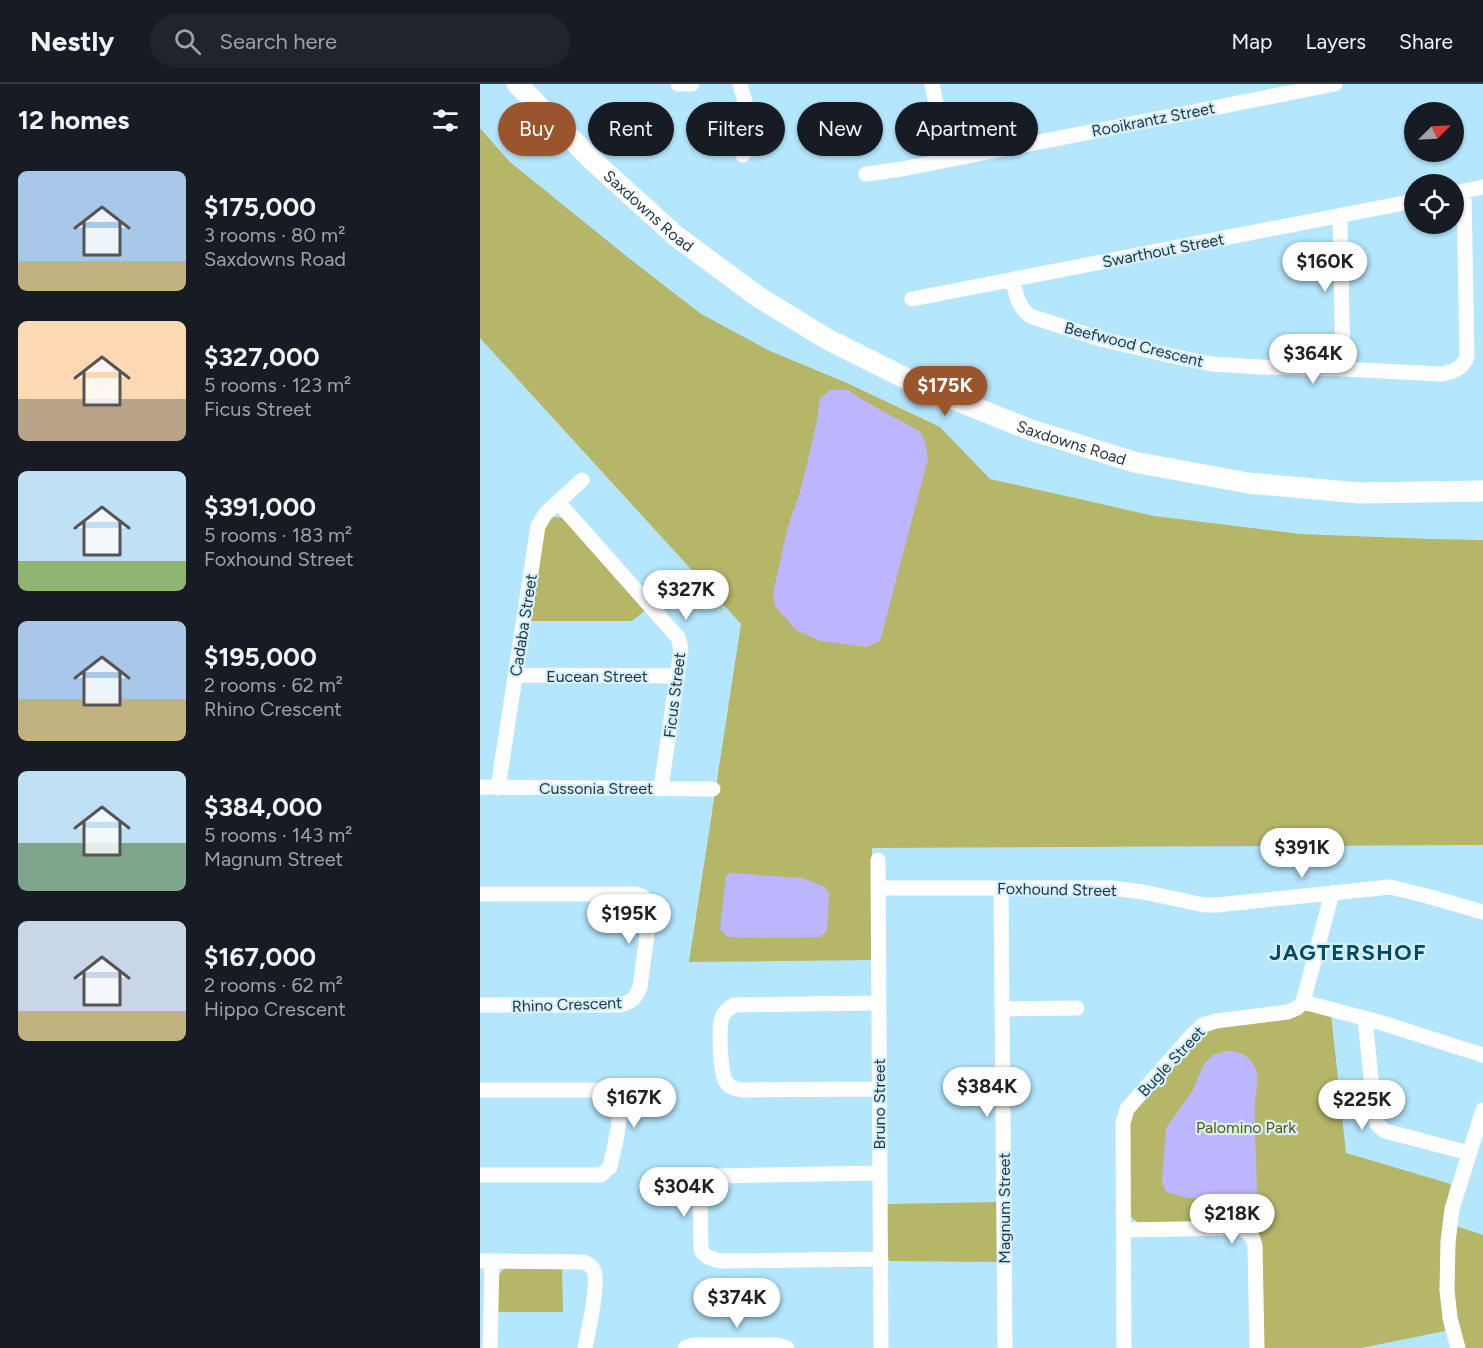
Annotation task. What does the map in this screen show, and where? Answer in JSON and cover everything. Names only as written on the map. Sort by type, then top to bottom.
[{"type":"street","name":"Saxdowns Road","points":[[517,84],[591,159],[676,237],[767,303],[827,339],[923,387],[1031,430],[1134,462],[1237,481],[1360,493],[1483,491]]},
{"type":"street","points":[[678,84],[692,84]]},
{"type":"street","points":[[740,84],[744,102]]},
{"type":"street","points":[[932,84],[947,160]]},
{"type":"street","name":"Rooikrantz Street","points":[[866,174],[903,169],[1335,84]]},
{"type":"street","points":[[1464,191],[1483,188]]},
{"type":"street","name":"Swarthout Street","points":[[912,299],[1404,203]]},
{"type":"street","points":[[1340,216],[1343,369]]},
{"type":"street","name":"Beefwood Crescent","points":[[1013,279],[1018,301],[1030,316],[1101,339],[1211,364],[1441,374],[1459,369],[1467,357],[1461,234]]},
{"type":"street","name":"Cadaba Street","points":[[498,788],[538,526],[546,513],[582,480]]},
{"type":"street","name":"Ficus Street","points":[[558,502],[678,637],[681,649],[678,676],[661,788]]},
{"type":"street","name":"Eucean Street","points":[[516,675],[678,676]]},
{"type":"street","name":"Cussonia Street","points":[[480,788],[713,789]]},
{"type":"street","name":"Bruno Street","points":[[878,860],[881,1348]]},
{"type":"street","name":"Foxhound Street","points":[[878,888],[1111,888],[1143,892],[1204,905],[1217,905],[1390,887],[1483,912]]},
{"type":"street","name":"Magnum Street","points":[[1000,888],[1005,1348]]},
{"type":"street","points":[[1332,893],[1303,1002],[1483,1055]]},
{"type":"street","name":"Rhino Crescent","points":[[480,894],[636,894],[645,898],[650,912],[640,987],[631,1002],[620,1005],[480,1005]]},
{"type":"street","name":"Bugle Street","points":[[1124,1348],[1123,1123],[1127,1109],[1203,1025],[1215,1021],[1288,1012],[1303,1002]]},
{"type":"street","points":[[879,1003],[734,1005],[722,1016],[721,1026],[722,1071],[724,1080],[734,1089],[879,1089]]},
{"type":"street","points":[[1002,1009],[1077,1008]]},
{"type":"street","points":[[1365,1019],[1375,1116],[1379,1127],[1384,1131],[1469,1153]]},
{"type":"street","points":[[480,1090],[607,1090],[612,1092],[619,1101],[620,1113],[610,1167],[601,1175],[480,1175]]},
{"type":"street","points":[[1458,1348],[1450,1318],[1447,1290],[1448,1242],[1452,1209],[1469,1153],[1480,1130],[1483,1110]]},
{"type":"street","points":[[880,1173],[713,1176],[705,1180],[700,1192],[700,1249],[710,1258],[721,1261],[881,1259]]},
{"type":"street","points":[[1124,1230],[1238,1228],[1248,1232],[1255,1246],[1257,1348]]},
{"type":"street","points":[[490,1348],[486,1262],[584,1262],[592,1266],[596,1282],[585,1348]]},
{"type":"street","points":[[685,1348],[693,1345],[778,1345],[787,1348]]},
{"type":"green space","points":[[480,128],[498,148],[498,156],[505,156],[701,314],[770,351],[847,383],[940,427],[990,479],[1154,516],[1300,534],[1483,540],[1483,845],[872,848],[872,960],[689,962],[741,624],[480,338]]},
{"type":"green space","points":[[554,517],[566,521],[647,609],[632,621],[528,621],[542,526]]},
{"type":"green space","name":"Palomino Park","points":[[1307,1010],[1331,1014],[1346,1153],[1451,1184],[1444,1221],[1441,1257],[1441,1294],[1445,1331],[1361,1348],[1262,1348],[1257,1234],[1141,1224],[1130,1215],[1130,1117],[1207,1029],[1291,1016]]},
{"type":"green space","points":[[998,1202],[999,1262],[886,1261],[886,1204]]},
{"type":"green space","points":[[1456,1226],[1483,1235],[1483,1348],[1465,1348],[1456,1314],[1454,1287]]},
{"type":"green space","points":[[562,1267],[563,1312],[496,1312],[498,1275],[505,1268]]},
{"type":"shaded area","points":[[831,390],[848,390],[919,431],[924,438],[928,459],[880,641],[866,647],[821,641],[797,631],[775,606],[773,593],[788,526],[800,492],[811,447],[820,398]]},
{"type":"shaded area","points":[[729,873],[803,878],[825,887],[829,893],[827,930],[821,937],[728,937],[720,929],[726,876]]},
{"type":"shaded area","points":[[1225,1051],[1246,1056],[1257,1073],[1255,1117],[1257,1196],[1255,1201],[1188,1198],[1166,1192],[1162,1181],[1166,1128],[1192,1092],[1204,1064],[1213,1055]]},
{"type":"district","name":"JAGTERSHOF","points":[[1348,952]]}]
